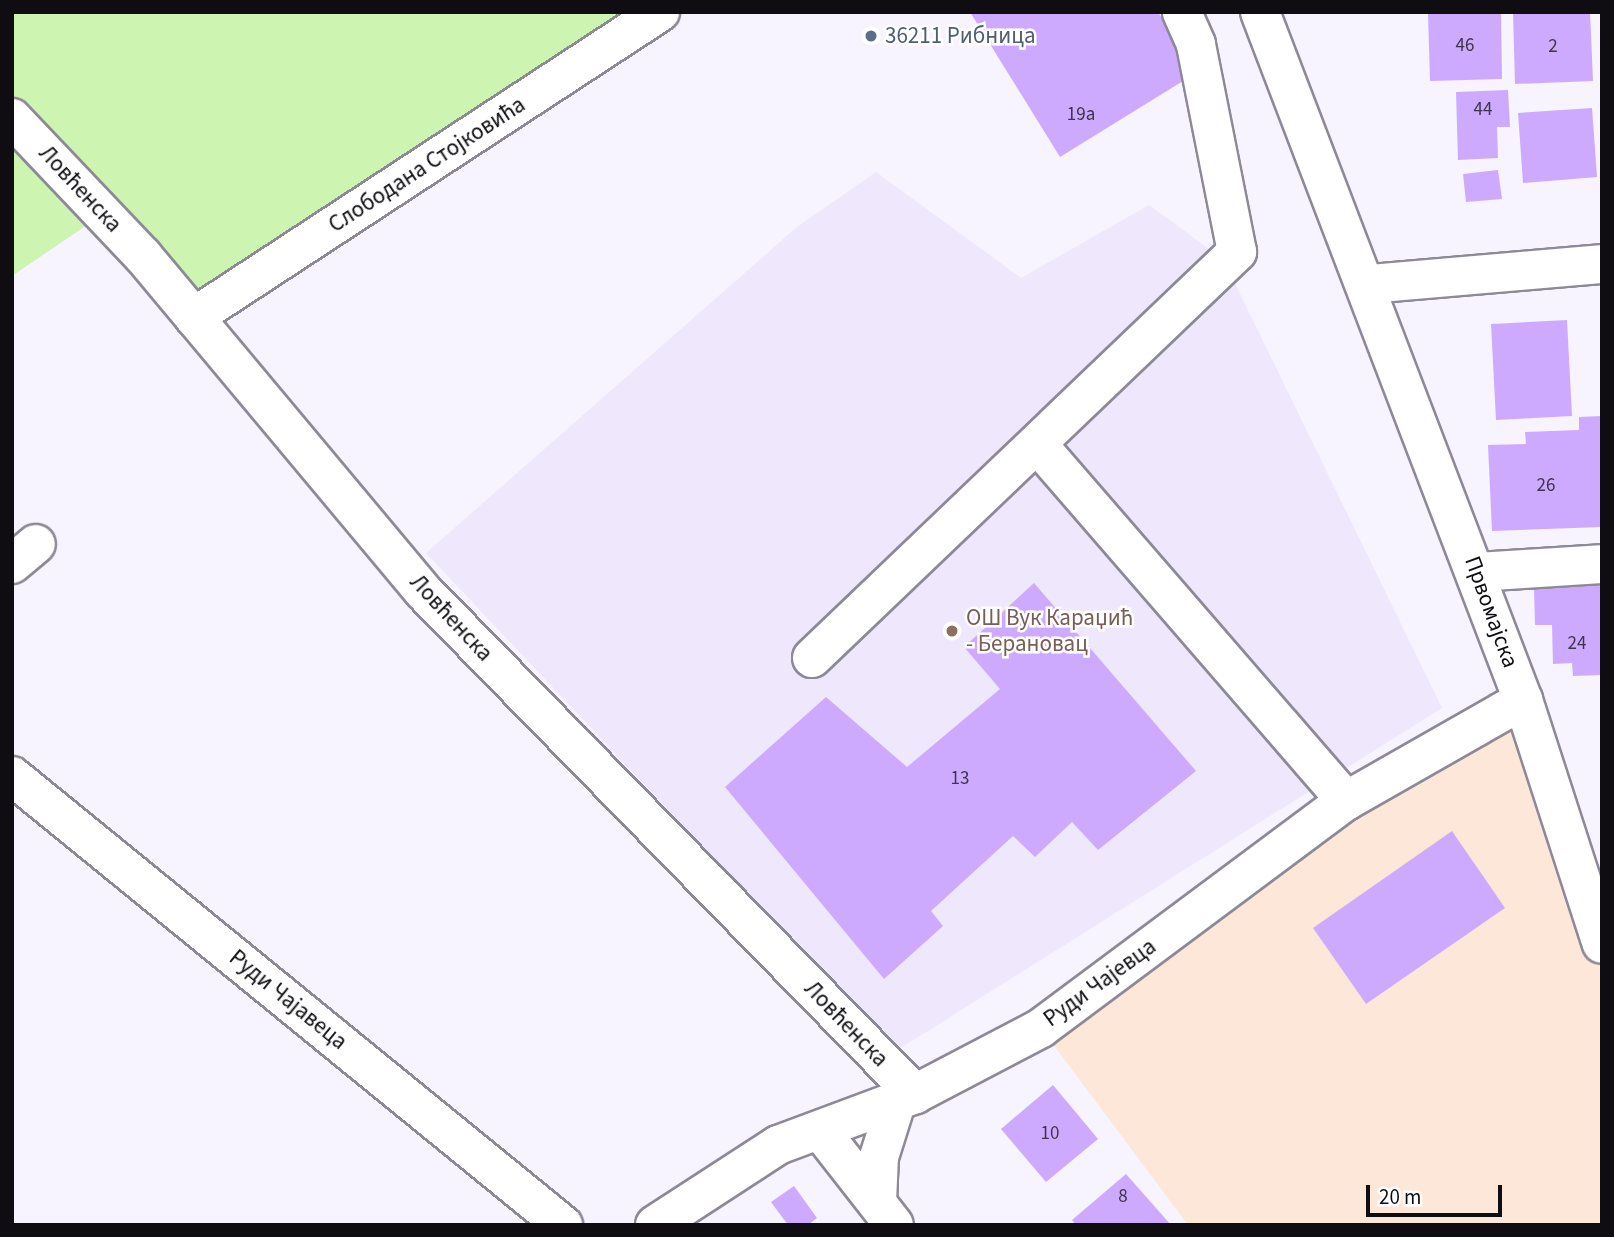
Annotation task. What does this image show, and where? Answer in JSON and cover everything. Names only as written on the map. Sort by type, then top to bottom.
[{"type":"street","name":"Слободана Стојковића","points":[[194,317],[660,12]]},
{"type":"street","points":[[812,658],[1237,252],[1196,44],[1182,12]]},
{"type":"street","name":"Првомајска","points":[[1260,12],[1369,284],[1523,700],[1602,944]]},
{"type":"street","name":"Ловћенска","points":[[12,118],[194,317],[423,591],[906,1098]]},
{"type":"street","points":[[1369,284],[1602,264]]},
{"type":"street","points":[[1038,445],[1346,801]]},
{"type":"street","points":[[1476,572],[1602,564]]},
{"type":"street","name":"Руди Чајевца","points":[[655,1225],[778,1145],[822,1134],[906,1098],[1041,1028],[1346,801],[1523,700]]},
{"type":"street","name":"Руди Чајавеца","points":[[12,776],[563,1225]]},
{"type":"street","points":[[886,1214],[879,1157],[906,1098]]},
{"type":"street","points":[[822,1134],[886,1214]]},
{"type":"shaded area","name":"ОШ Вук Караџић - Берановац","points":[[876,172],[1021,278],[1149,205],[1223,259],[1442,708],[896,1051],[426,553],[797,227]]},
{"type":"shaded area","points":[[1523,700],[1602,944],[1602,1225],[1188,1225],[1041,1028]]},
{"type":"green space","points":[[12,12],[660,12],[194,317],[103,214],[12,276]]},
{"type":"building","points":[[970,12],[1158,12],[1196,73],[1060,157]]},
{"type":"building","points":[[1501,12],[1502,79],[1430,81],[1428,14]]},
{"type":"building","points":[[1513,12],[1590,12],[1593,81],[1515,84]]},
{"type":"building","points":[[1508,90],[1510,127],[1497,127],[1498,158],[1458,160],[1456,92]]},
{"type":"building","points":[[1592,108],[1597,177],[1523,183],[1518,113]]},
{"type":"building","points":[[1498,170],[1502,199],[1466,202],[1463,174]]},
{"type":"building","points":[[1567,320],[1572,416],[1496,420],[1491,324]]},
{"type":"building","points":[[1602,416],[1602,527],[1492,531],[1488,445],[1526,444],[1525,432],[1579,430],[1579,417]]},
{"type":"building","points":[[1034,583],[1196,771],[1098,850],[1072,822],[1035,857],[1013,836],[931,911],[943,926],[884,979],[725,787],[826,697],[907,767],[1000,689],[964,647]]},
{"type":"building","points":[[1602,585],[1602,675],[1573,676],[1572,663],[1553,664],[1552,625],[1535,625],[1534,587]]},
{"type":"building","points":[[1452,831],[1505,908],[1366,1004],[1313,928]]},
{"type":"building","points":[[1053,1085],[1098,1139],[1046,1182],[1001,1129]]},
{"type":"building","points":[[1126,1174],[1171,1225],[1076,1225],[1072,1220]]},
{"type":"building","points":[[794,1186],[817,1218],[808,1225],[788,1225],[771,1202]]},
{"type":"place","name":"36211 Рибница","points":[[871,36]]},
{"type":"place","name":"ОШ Вук Караџић - Берановац","points":[[952,631]]}]
